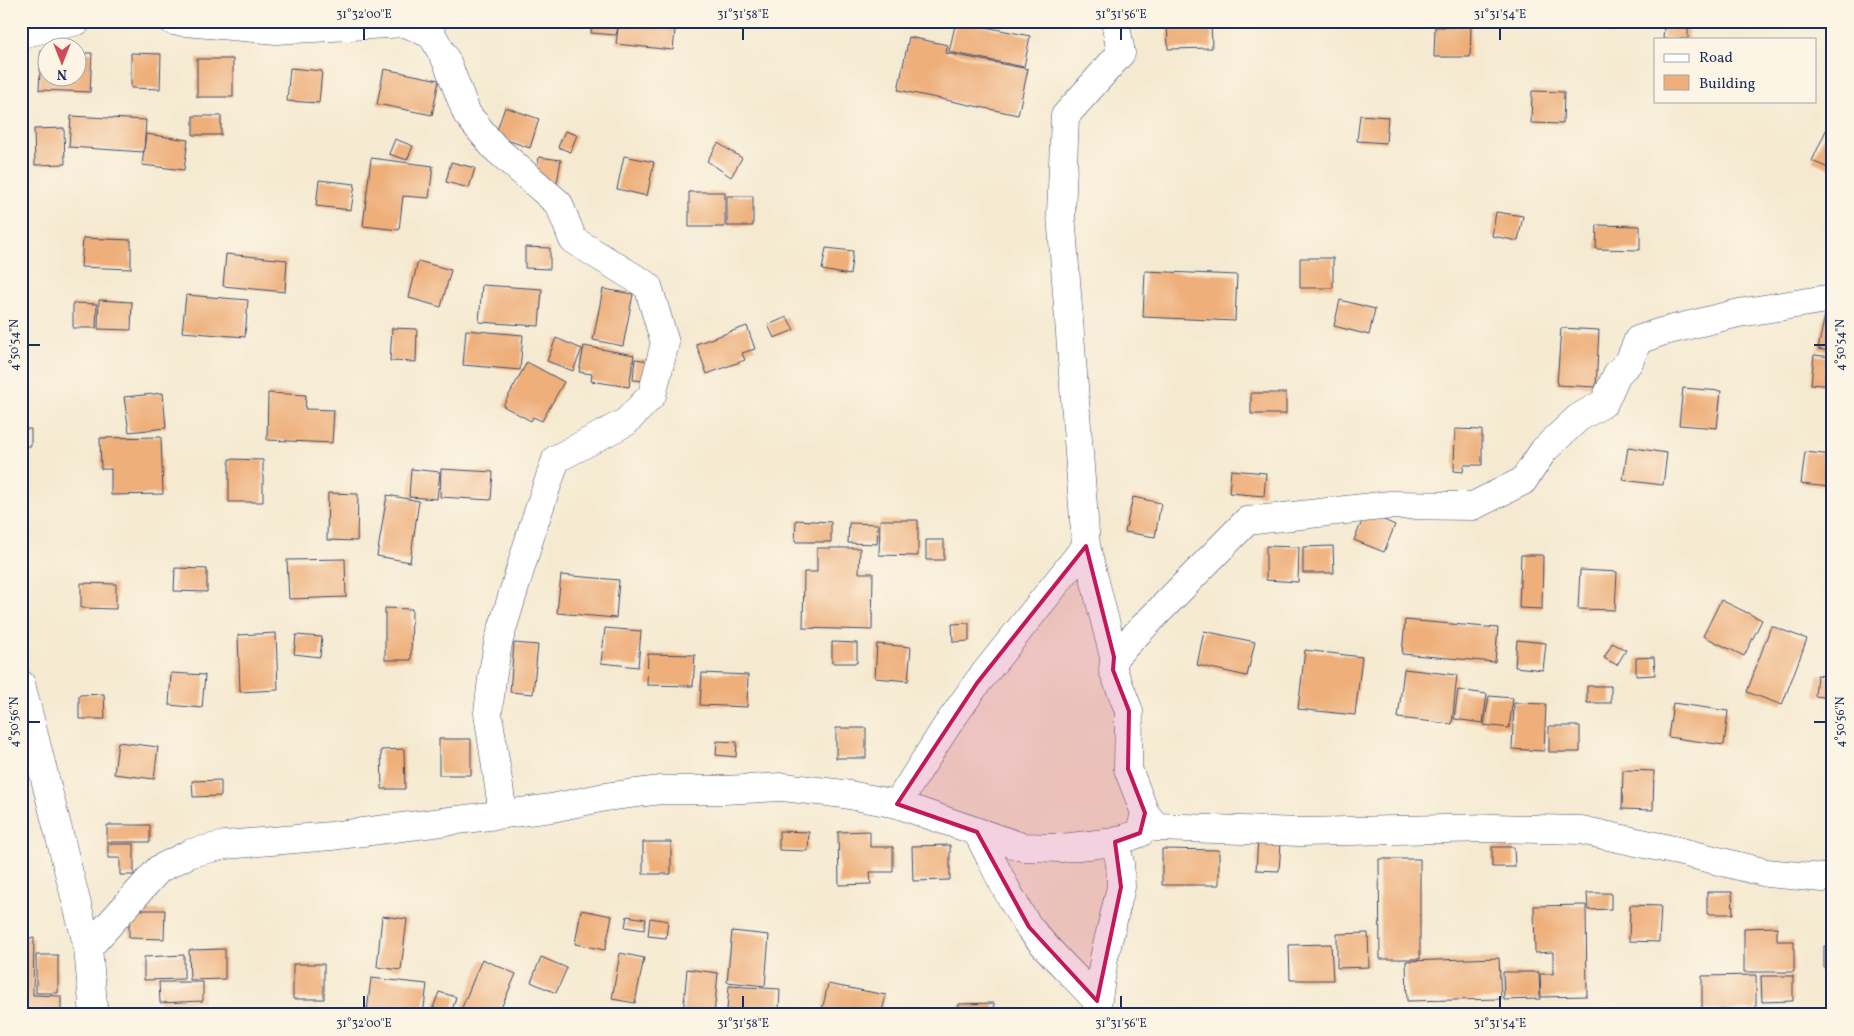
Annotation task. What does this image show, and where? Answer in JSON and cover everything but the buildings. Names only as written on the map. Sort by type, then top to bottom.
[{"type":"street","points":[[21,34],[77,21]]},
{"type":"street","points":[[174,21],[276,30],[406,23],[432,36],[447,62],[467,114],[494,147],[559,204],[574,240],[648,286],[666,343],[652,395],[626,422],[556,459],[498,643],[488,713],[503,814]]},
{"type":"street","points":[[1115,21],[1121,53],[1065,116],[1061,214],[1086,546],[1114,657],[1113,670],[1130,711],[1128,769],[1145,812],[1156,828],[1300,832],[1493,828],[1580,830],[1678,851],[1766,873],[1823,878],[1833,876]]},
{"type":"street","points":[[1114,657],[1247,521],[1390,505],[1473,506],[1523,481],[1544,450],[1578,418],[1604,403],[1617,374],[1629,362],[1638,340],[1661,332],[1739,313],[1833,298]]},
{"type":"street","points":[[897,804],[946,727],[977,683],[1086,546]]},
{"type":"street","points":[[21,684],[88,948],[94,1015]]},
{"type":"street","points":[[88,948],[159,869],[190,853],[225,845],[331,836],[552,808],[606,797],[661,790],[723,790],[783,787],[844,794],[897,804],[1022,846],[1061,848],[1115,842],[1140,833],[1145,812]]},
{"type":"street","points":[[977,832],[1011,900],[1029,927],[1056,959],[1079,980],[1096,1008]]},
{"type":"street","points":[[1096,1008],[1104,958],[1121,887],[1120,863],[1115,842]]},
{"type":"highlighted area","points":[[1086,546],[1114,657],[1113,670],[1129,711],[1128,769],[1145,813],[1140,833],[1115,842],[1121,887],[1097,1001],[1029,927],[977,832],[897,804],[977,683]]}]
